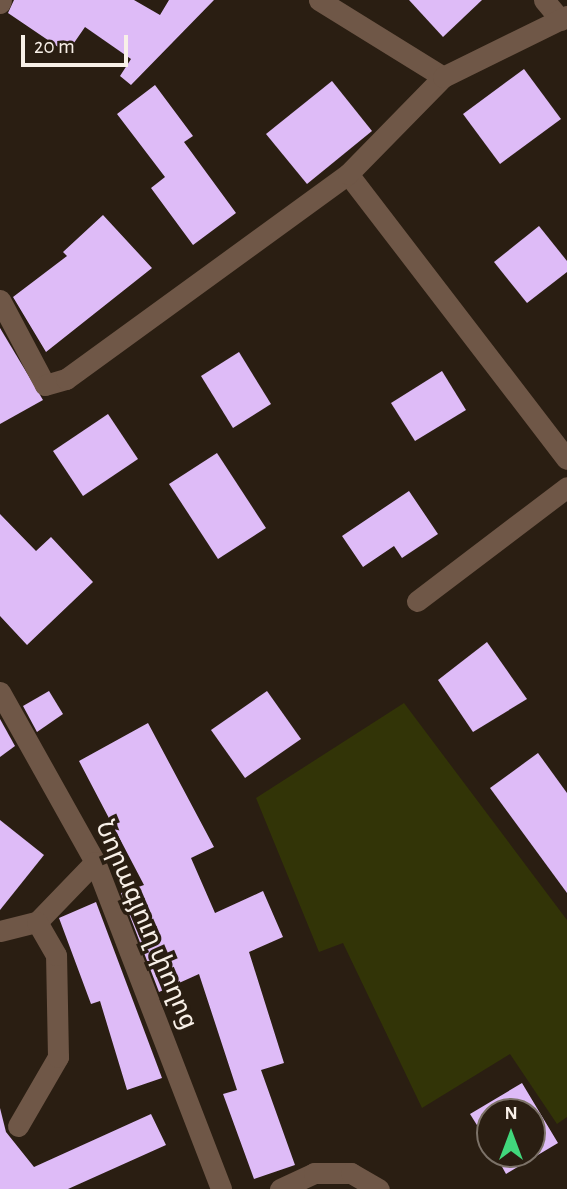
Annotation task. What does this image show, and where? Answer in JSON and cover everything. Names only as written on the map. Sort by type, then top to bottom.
[{"type":"street","points":[[319,0],[443,77]]},
{"type":"street","points":[[0,300],[45,384],[58,383],[348,174],[443,77],[564,18],[544,0]]},
{"type":"street","points":[[348,174],[567,459]]},
{"type":"street","points":[[417,601],[567,486]]},
{"type":"street","name":"Նորագյուղ փողոց","points":[[0,692],[95,862],[221,1189]]},
{"type":"street","points":[[0,931],[37,922],[95,862]]},
{"type":"street","points":[[18,1126],[58,1057],[56,955],[37,922]]},
{"type":"street","points":[[279,1189],[314,1173],[351,1173],[379,1189]]},
{"type":"shaded area","points":[[404,703],[567,920],[567,1117],[557,1124],[546,1108],[546,1098],[540,1098],[510,1054],[422,1108],[343,943],[319,952],[256,798]]},
{"type":"building","points":[[14,0],[134,0],[160,15],[169,0],[214,0],[131,85],[120,76],[131,59],[85,27],[67,53],[8,13]]},
{"type":"building","points":[[409,0],[482,0],[443,37]]},
{"type":"building","points":[[524,69],[561,119],[500,164],[463,114]]},
{"type":"building","points":[[332,81],[372,131],[307,184],[266,134]]},
{"type":"building","points":[[155,85],[193,136],[184,142],[236,213],[193,245],[151,188],[165,177],[117,114]]},
{"type":"building","points":[[103,215],[152,268],[46,352],[13,297],[67,256],[63,252]]},
{"type":"building","points":[[539,226],[567,261],[567,272],[527,303],[494,262]]},
{"type":"building","points":[[0,328],[43,400],[0,424]]},
{"type":"building","points":[[239,352],[271,404],[233,428],[201,376]]},
{"type":"building","points":[[442,371],[466,410],[415,441],[391,403]]},
{"type":"building","points":[[108,414],[138,459],[83,496],[53,451]]},
{"type":"building","points":[[217,453],[266,528],[218,559],[169,484]]},
{"type":"building","points":[[409,491],[438,534],[402,558],[394,546],[363,567],[342,536]]},
{"type":"building","points":[[0,514],[36,551],[51,537],[93,582],[27,645],[0,616]]},
{"type":"building","points":[[487,642],[527,699],[473,732],[438,680]]},
{"type":"building","points":[[49,691],[63,714],[37,732],[23,706]]},
{"type":"building","points":[[267,691],[301,739],[245,778],[211,730]]},
{"type":"building","points":[[0,719],[15,746],[0,757]]},
{"type":"building","points":[[148,723],[214,847],[191,858],[215,913],[263,891],[283,937],[249,952],[284,1063],[261,1070],[295,1165],[254,1179],[223,1094],[237,1090],[199,974],[159,992],[121,893],[144,885],[79,761]]},
{"type":"building","points":[[538,753],[567,793],[567,893],[490,788]]},
{"type":"building","points":[[0,820],[44,855],[0,910]]},
{"type":"building","points":[[96,902],[162,1078],[127,1090],[100,1001],[91,1004],[59,918]]},
{"type":"building","points":[[522,1083],[531,1098],[497,1098]]},
{"type":"building","points":[[0,1108],[6,1132],[34,1167],[151,1114],[166,1145],[68,1189],[0,1189]]},
{"type":"building","points":[[476,1110],[476,1124],[470,1114]]},
{"type":"building","points":[[546,1123],[558,1143],[546,1150]]},
{"type":"building","points":[[503,1168],[516,1168],[506,1174]]}]
